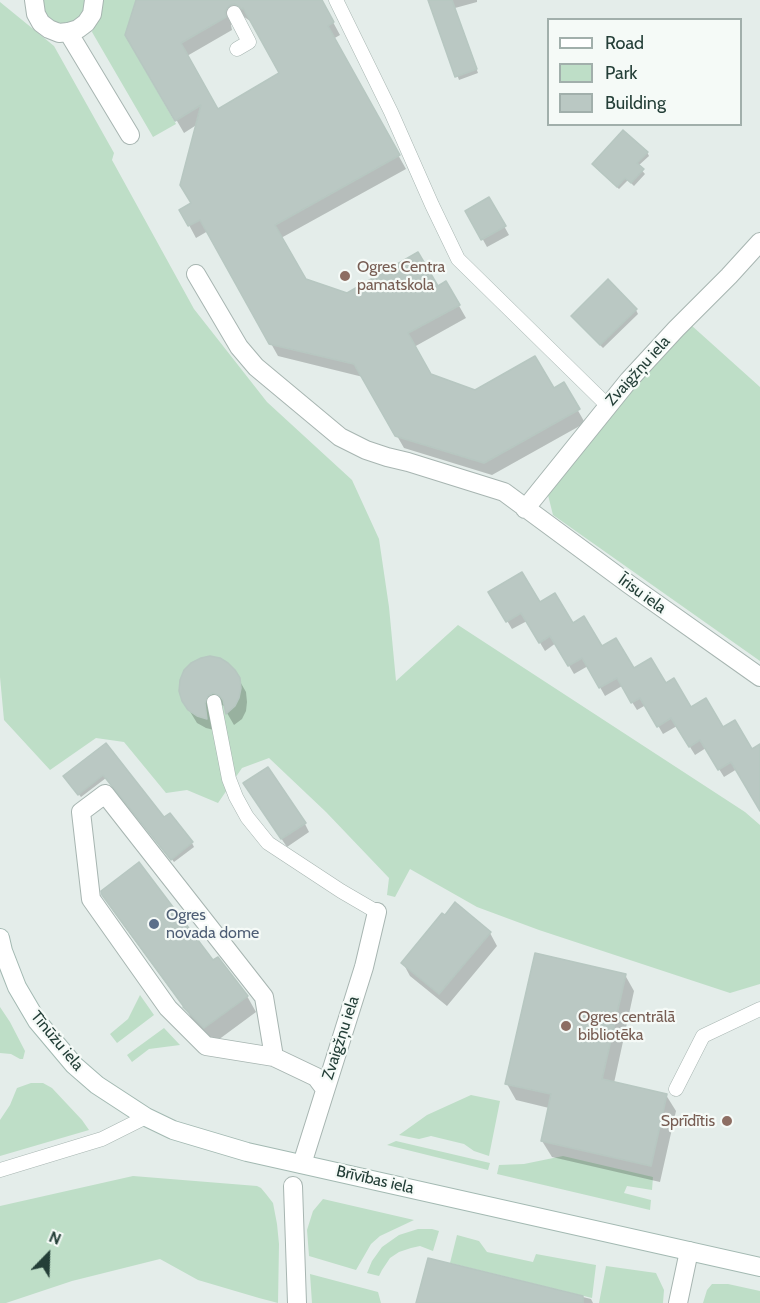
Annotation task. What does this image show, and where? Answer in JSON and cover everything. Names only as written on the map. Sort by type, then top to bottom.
[{"type":"street","points":[[31,5],[41,23],[59,33],[78,29],[86,23],[92,14],[94,0]]},
{"type":"street","points":[[68,32],[130,135]]},
{"type":"street","name":"Zvaigžņu iela","points":[[525,509],[608,406],[676,329],[760,242]]},
{"type":"street","name":"Īrisu iela","points":[[196,274],[239,347],[256,367],[340,437],[366,450],[504,492],[760,677]]},
{"type":"street","points":[[274,1057],[264,997],[105,794],[81,812],[91,899],[168,1008],[206,1046],[274,1057],[316,1077],[325,1089]]},
{"type":"street","name":"Zvaigžņu iela","points":[[302,1164],[363,967],[377,912]]},
{"type":"street","name":"Tīnūžu iela","points":[[1,947],[18,987],[38,1021],[74,1065],[98,1085],[146,1117]]},
{"type":"street","name":"Brīvības iela","points":[[146,1117],[173,1130],[247,1152],[760,1267]]},
{"type":"street","points":[[293,1186],[297,1303]]},
{"type":"street","points":[[678,1303],[689,1251]]},
{"type":"lane","points":[[336,0],[391,112],[458,259],[608,406]]},
{"type":"lane","points":[[234,13],[249,42],[237,49]]},
{"type":"lane","points":[[214,702],[229,779],[247,817],[268,843],[377,912]]},
{"type":"lane","points":[[676,1089],[702,1036],[760,1009]]},
{"type":"lane","points":[[0,1170],[102,1138],[146,1117]]},
{"type":"green space","points":[[43,0],[86,0],[83,15],[72,24],[58,25],[47,17]]},
{"type":"green space","points":[[103,0],[136,0],[125,35],[176,124],[153,137],[92,32]]},
{"type":"green space","points":[[0,2],[54,46],[114,153],[112,160],[194,309],[267,402],[352,480],[379,539],[389,607],[396,681],[458,625],[745,812],[760,825],[760,984],[730,993],[539,930],[477,907],[410,869],[395,897],[387,895],[389,878],[326,812],[269,758],[242,768],[218,803],[187,790],[166,793],[124,742],[96,738],[50,770],[4,720],[0,677]]},
{"type":"green space","points":[[691,325],[760,387],[760,661],[553,515],[548,495],[612,410]]},
{"type":"green space","points":[[140,995],[154,1015],[117,1043],[110,1034],[128,1019]]},
{"type":"green space","points":[[0,1007],[25,1051],[23,1059],[11,1054],[0,1053]]},
{"type":"green space","points":[[164,1028],[180,1045],[149,1049],[132,1062],[127,1055]]},
{"type":"green space","points":[[31,1083],[43,1083],[52,1088],[89,1130],[0,1156],[0,1120],[17,1088]]},
{"type":"green space","points":[[471,1095],[500,1101],[489,1156],[474,1151],[464,1144],[431,1136],[419,1139],[399,1135],[427,1115]]},
{"type":"green space","points":[[396,1141],[490,1163],[488,1170],[387,1145]]},
{"type":"green space","points":[[563,1156],[653,1177],[652,1190],[627,1186],[624,1193],[651,1200],[650,1210],[497,1174],[499,1165],[524,1164]]},
{"type":"green space","points":[[133,1176],[261,1188],[273,1203],[277,1224],[278,1303],[198,1280],[160,1259],[72,1281],[0,1303],[0,1206]]},
{"type":"green space","points":[[323,1199],[414,1220],[380,1236],[371,1244],[356,1270],[309,1256],[307,1230],[313,1211]]},
{"type":"green space","points":[[418,1229],[439,1231],[433,1251],[420,1246],[399,1252],[390,1258],[379,1276],[367,1273],[382,1247],[399,1235]]},
{"type":"green space","points":[[457,1235],[479,1241],[487,1252],[533,1262],[536,1254],[596,1265],[592,1298],[450,1263]]},
{"type":"green space","points":[[606,1266],[656,1273],[664,1290],[663,1303],[599,1303]]},
{"type":"green space","points":[[310,1274],[378,1292],[381,1303],[312,1303]]},
{"type":"green space","points":[[712,1284],[728,1284],[760,1291],[760,1303],[703,1303],[707,1290]]},
{"type":"building","points":[[136,0],[322,0],[334,22],[328,26],[400,155],[275,225],[306,279],[347,293],[418,252],[438,286],[446,281],[460,305],[408,333],[431,374],[475,390],[535,356],[554,388],[564,382],[580,409],[484,463],[395,436],[354,364],[269,344],[200,220],[188,226],[179,210],[191,203],[180,185],[201,105],[175,121],[125,35]],"holes":[[[235,4],[242,9],[279,73],[218,109],[181,43],[226,17],[225,12],[230,5]]]},
{"type":"building","points":[[428,0],[452,0],[477,69],[455,77]]},
{"type":"building","points":[[623,130],[648,152],[637,163],[644,169],[631,183],[625,178],[617,187],[592,164]]},
{"type":"building","points":[[489,197],[506,226],[481,240],[465,211]]},
{"type":"building","points":[[608,279],[637,309],[600,345],[571,316]]},
{"type":"building","points":[[522,572],[540,602],[555,593],[573,623],[584,616],[602,646],[616,638],[634,668],[651,658],[666,683],[674,678],[691,707],[706,698],[723,727],[735,720],[752,749],[760,744],[760,811],[731,762],[718,770],[700,740],[689,747],[671,718],[657,727],[640,698],[631,703],[617,678],[599,688],[582,658],[568,666],[550,636],[539,643],[521,613],[506,622],[488,592]]},
{"type":"building","points":[[210,656],[220,658],[235,670],[240,678],[241,688],[235,706],[226,714],[220,696],[213,693],[208,696],[205,703],[207,719],[188,710],[179,691],[184,670],[191,663]]},
{"type":"building","points":[[106,743],[164,817],[170,813],[193,842],[171,860],[103,775],[78,795],[63,776]]},
{"type":"building","points":[[268,767],[306,823],[281,839],[243,783]]},
{"type":"building","name":"Ogres novada dome","points":[[139,862],[213,960],[218,957],[248,996],[204,1028],[183,1007],[102,895],[101,891]]},
{"type":"building","points":[[455,902],[491,932],[439,994],[401,963],[442,913],[445,915]]},
{"type":"building","name":"Ogres centrālā bibliotēka","points":[[535,953],[626,974],[602,1079],[667,1094],[651,1166],[541,1141],[551,1094],[505,1084]]},
{"type":"building","points":[[428,1258],[583,1296],[583,1303],[416,1303]]},
{"type":"place","name":"Ogres Centra pamatskola","points":[[345,276]]},
{"type":"place","name":"Ogres novada dome","points":[[154,924]]},
{"type":"place","name":"Ogres centrālā bibliotēka","points":[[566,1026]]},
{"type":"place","name":"Sprīdītis","points":[[727,1121]]}]
